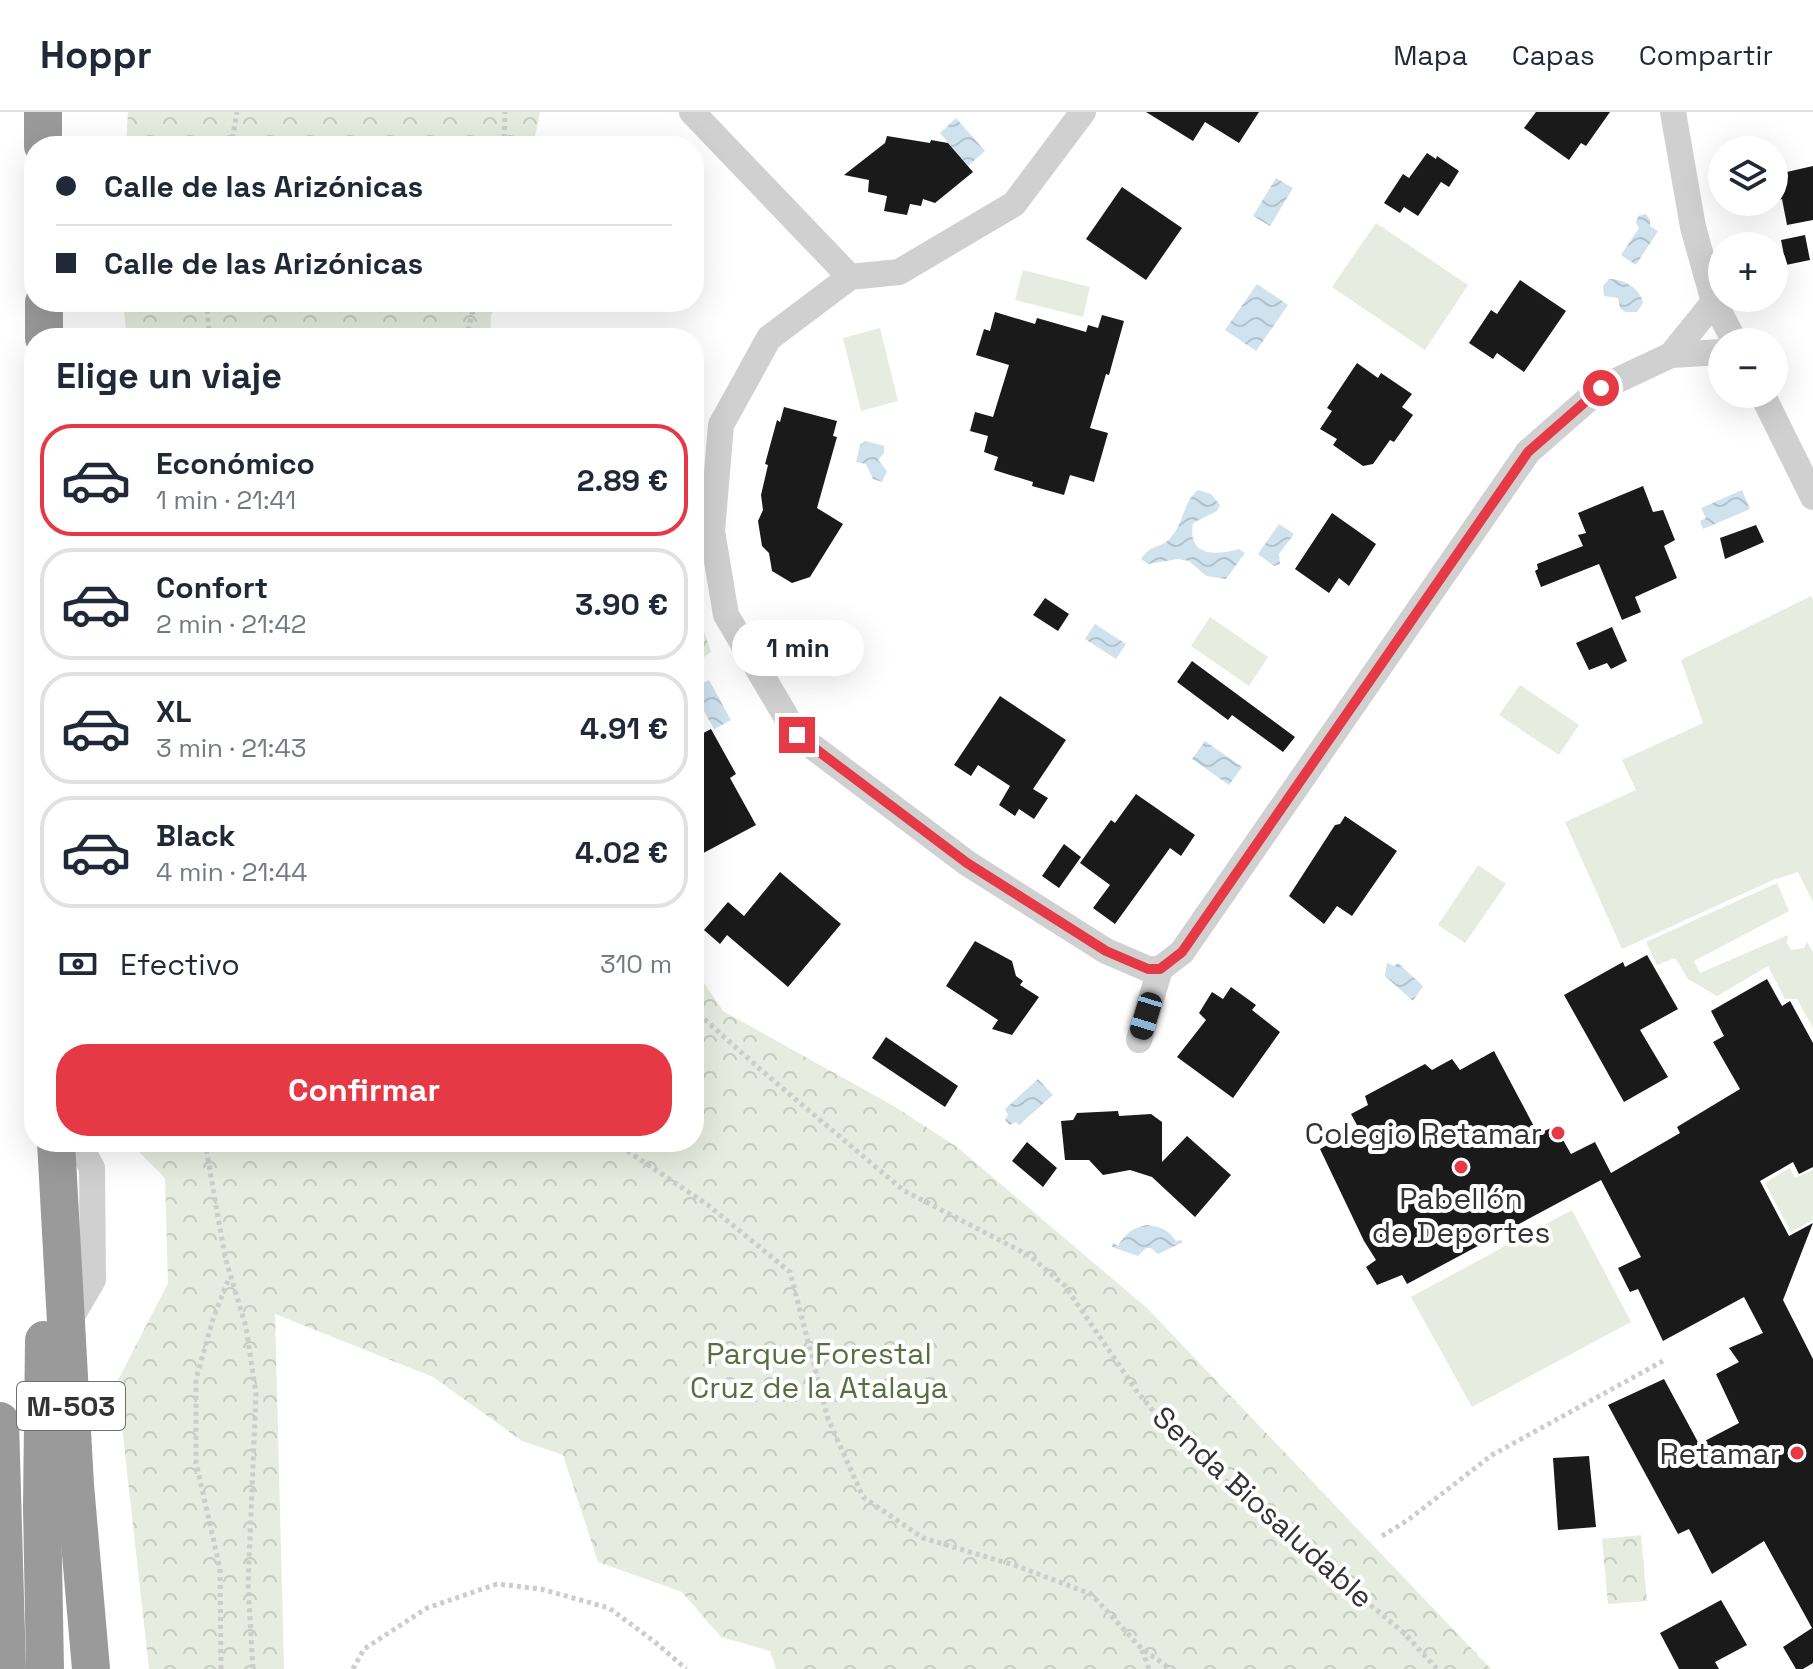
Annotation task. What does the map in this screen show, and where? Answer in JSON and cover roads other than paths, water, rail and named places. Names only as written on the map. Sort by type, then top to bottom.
[{"type":"highway","points":[[43,112],[43,136]]},
{"type":"highway","name":"M-503","points":[[45,1669],[42,1507],[46,1152]]},
{"type":"highway","name":"M-503","points":[[57,1152],[75,1485],[91,1669]]},
{"type":"highway","name":"M-503","points":[[0,1421],[7,1669]]},
{"type":"street","points":[[692,112],[850,277]]},
{"type":"street","points":[[1083,112],[1014,204],[899,272],[850,277],[769,338],[721,425],[712,531],[726,615],[797,735],[967,863],[1106,951],[1134,965],[1160,969]]},
{"type":"street","points":[[1673,112],[1693,227],[1708,281]]},
{"type":"street","points":[[1671,355],[1708,309]]},
{"type":"street","points":[[1139,1040],[1160,969],[1182,952],[1528,452],[1601,388],[1671,355],[1708,353]]},
{"type":"street","points":[[1769,408],[1813,497]]},
{"type":"street","points":[[66,1326],[93,1280],[92,1168],[83,1152]]},
{"type":"water","points":[[956,118],[985,151],[968,166],[940,133]]},
{"type":"water","points":[[1276,178],[1293,188],[1270,226],[1253,216]]},
{"type":"water","points":[[1646,214],[1650,226],[1658,231],[1636,265],[1621,255],[1639,228],[1636,223],[1638,216]]},
{"type":"water","points":[[1609,279],[1626,283],[1639,293],[1643,303],[1637,312],[1625,312],[1620,308],[1618,298],[1604,296],[1603,286]]},
{"type":"water","points":[[1257,284],[1288,305],[1256,351],[1225,330]]},
{"type":"water","points":[[866,441],[884,446],[884,453],[878,460],[887,471],[882,482],[873,479],[866,464],[856,462],[860,445]]},
{"type":"water","points":[[1198,490],[1211,494],[1220,505],[1217,511],[1193,523],[1194,542],[1199,548],[1212,553],[1239,549],[1245,553],[1226,579],[1206,576],[1189,561],[1178,559],[1148,564],[1141,559],[1149,550],[1172,536],[1189,500]]},
{"type":"water","points":[[1742,490],[1750,509],[1703,529],[1700,521],[1706,518],[1701,508]]},
{"type":"water","points":[[1279,524],[1294,534],[1279,554],[1280,564],[1274,566],[1258,554]]},
{"type":"water","points":[[1095,624],[1126,644],[1116,659],[1085,639]]},
{"type":"water","points":[[709,680],[731,720],[714,729],[704,711],[704,683]]},
{"type":"water","points":[[1205,741],[1242,767],[1229,785],[1192,759]]},
{"type":"water","points":[[1387,963],[1394,966],[1398,963],[1423,986],[1413,1001],[1385,976]]},
{"type":"water","points":[[1038,1079],[1053,1095],[1019,1125],[1016,1122],[1010,1125],[1005,1120],[1008,1115],[1005,1109]]},
{"type":"water","points":[[1147,1225],[1163,1229],[1176,1241],[1183,1242],[1158,1254],[1146,1248],[1138,1256],[1112,1247],[1113,1243],[1118,1246],[1133,1230]]},
{"type":"place","name":"Colegio Retamar","points":[[1558,1133]]},
{"type":"place","name":"Pabellón de Deportes","points":[[1461,1167]]},
{"type":"place","name":"Retamar","points":[[1797,1453]]},
{"type":"park label","name":"Parque Forestal Cruz de la Atalaya","points":[[819,1370]]}]
